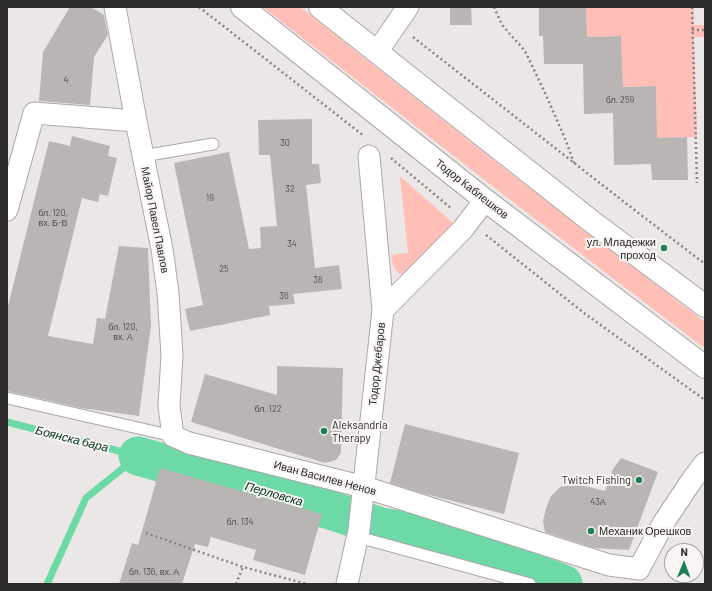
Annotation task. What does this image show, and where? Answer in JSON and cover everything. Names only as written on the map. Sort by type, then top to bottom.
[{"type":"main road","name":"Тодор Каблешков","points":[[242,7],[485,200],[705,367]]},
{"type":"main road","points":[[320,7],[591,221],[705,306]]},
{"type":"street","name":"Майор Павел Павлов","points":[[115,7],[136,121],[162,248],[168,293],[172,355],[169,406],[173,436]]},
{"type":"street","points":[[376,52],[408,7]]},
{"type":"street","points":[[7,210],[34,113],[136,121]]},
{"type":"street","name":"Тодор Джебаров","points":[[347,584],[359,533],[383,310],[374,149]]},
{"type":"street","name":"Тодор Джебаров","points":[[383,310],[463,229],[485,200]]},
{"type":"street","name":"Иван Василев Ненов","points":[[173,436],[189,443],[363,491],[609,565],[640,569],[664,522],[705,463]]},
{"type":"lane","points":[[143,156],[213,144]]},
{"type":"lane","name":"Иван Василев Ненов","points":[[7,398],[173,436]]},
{"type":"lane","points":[[359,533],[530,584]]},
{"type":"path","points":[[199,7],[374,149],[458,214]]},
{"type":"path","points":[[494,7],[502,25],[525,51],[546,95],[574,163]]},
{"type":"path","points":[[692,7],[697,183]]},
{"type":"path","points":[[692,30],[705,30]]},
{"type":"path","points":[[408,33],[496,103],[705,264]]},
{"type":"path","points":[[483,232],[584,313],[705,400]]},
{"type":"path","points":[[146,533],[243,567],[307,584]]},
{"type":"path","points":[[236,584],[243,567]]},
{"type":"shaded area","points":[[263,7],[300,7],[505,169],[705,322],[705,343],[703,347],[500,192]]},
{"type":"shaded area","points":[[586,7],[694,7],[694,25],[705,25],[705,37],[694,37],[697,137],[657,138],[656,86],[623,87],[621,36],[587,37]]},
{"type":"shaded area","points":[[400,176],[453,223],[417,272],[405,276],[398,273],[393,265],[391,255],[408,253]]},
{"type":"building","points":[[70,7],[91,7],[104,15],[108,35],[94,57],[90,105],[39,101],[43,52]]},
{"type":"building","points":[[450,7],[471,7],[472,25],[450,25]]},
{"type":"building","points":[[539,7],[586,7],[587,37],[621,36],[623,87],[656,86],[657,138],[687,137],[688,180],[652,180],[651,164],[614,165],[613,113],[584,114],[583,64],[544,64],[543,36],[539,36]]},
{"type":"building","points":[[312,119],[312,164],[319,164],[321,183],[306,185],[315,268],[339,265],[342,289],[293,294],[295,304],[269,306],[270,315],[190,331],[185,309],[203,305],[174,163],[229,152],[249,249],[261,248],[260,227],[277,226],[270,155],[259,155],[258,120]]},
{"type":"building","points":[[72,136],[110,146],[108,156],[117,158],[108,196],[100,194],[98,202],[82,198],[48,336],[93,344],[97,318],[105,319],[119,246],[148,248],[151,325],[139,416],[81,408],[7,391],[7,310],[49,141],[70,146]]},
{"type":"building","points":[[277,366],[343,368],[341,453],[336,460],[325,463],[191,422],[205,374],[277,395]]},
{"type":"building","points":[[405,424],[519,453],[504,514],[421,493],[390,483]]},
{"type":"building","points":[[621,458],[658,472],[629,550],[594,548],[545,532],[543,521],[546,508],[551,496],[560,487],[577,484],[605,491],[613,469]]},
{"type":"building","points":[[160,468],[322,514],[305,575],[253,560],[256,550],[211,537],[208,547],[195,544],[182,584],[119,584],[132,543],[138,545]]},
{"type":"waterway","name":"Боянска бара","points":[[7,422],[138,456]]},
{"type":"waterway","name":"Перловска","points":[[47,584],[86,498],[138,456]]},
{"type":"waterway","name":"Перловска","points":[[138,456],[330,510],[381,527],[438,537],[563,584]]},
{"type":"place","name":"ул. Младежки проход","points":[[664,248]]},
{"type":"place","name":"Aleksandria Therapy","points":[[324,431]]},
{"type":"place","name":"Twitch Fishing","points":[[639,480]]},
{"type":"place","name":"Механик Орешков","points":[[591,531]]}]
